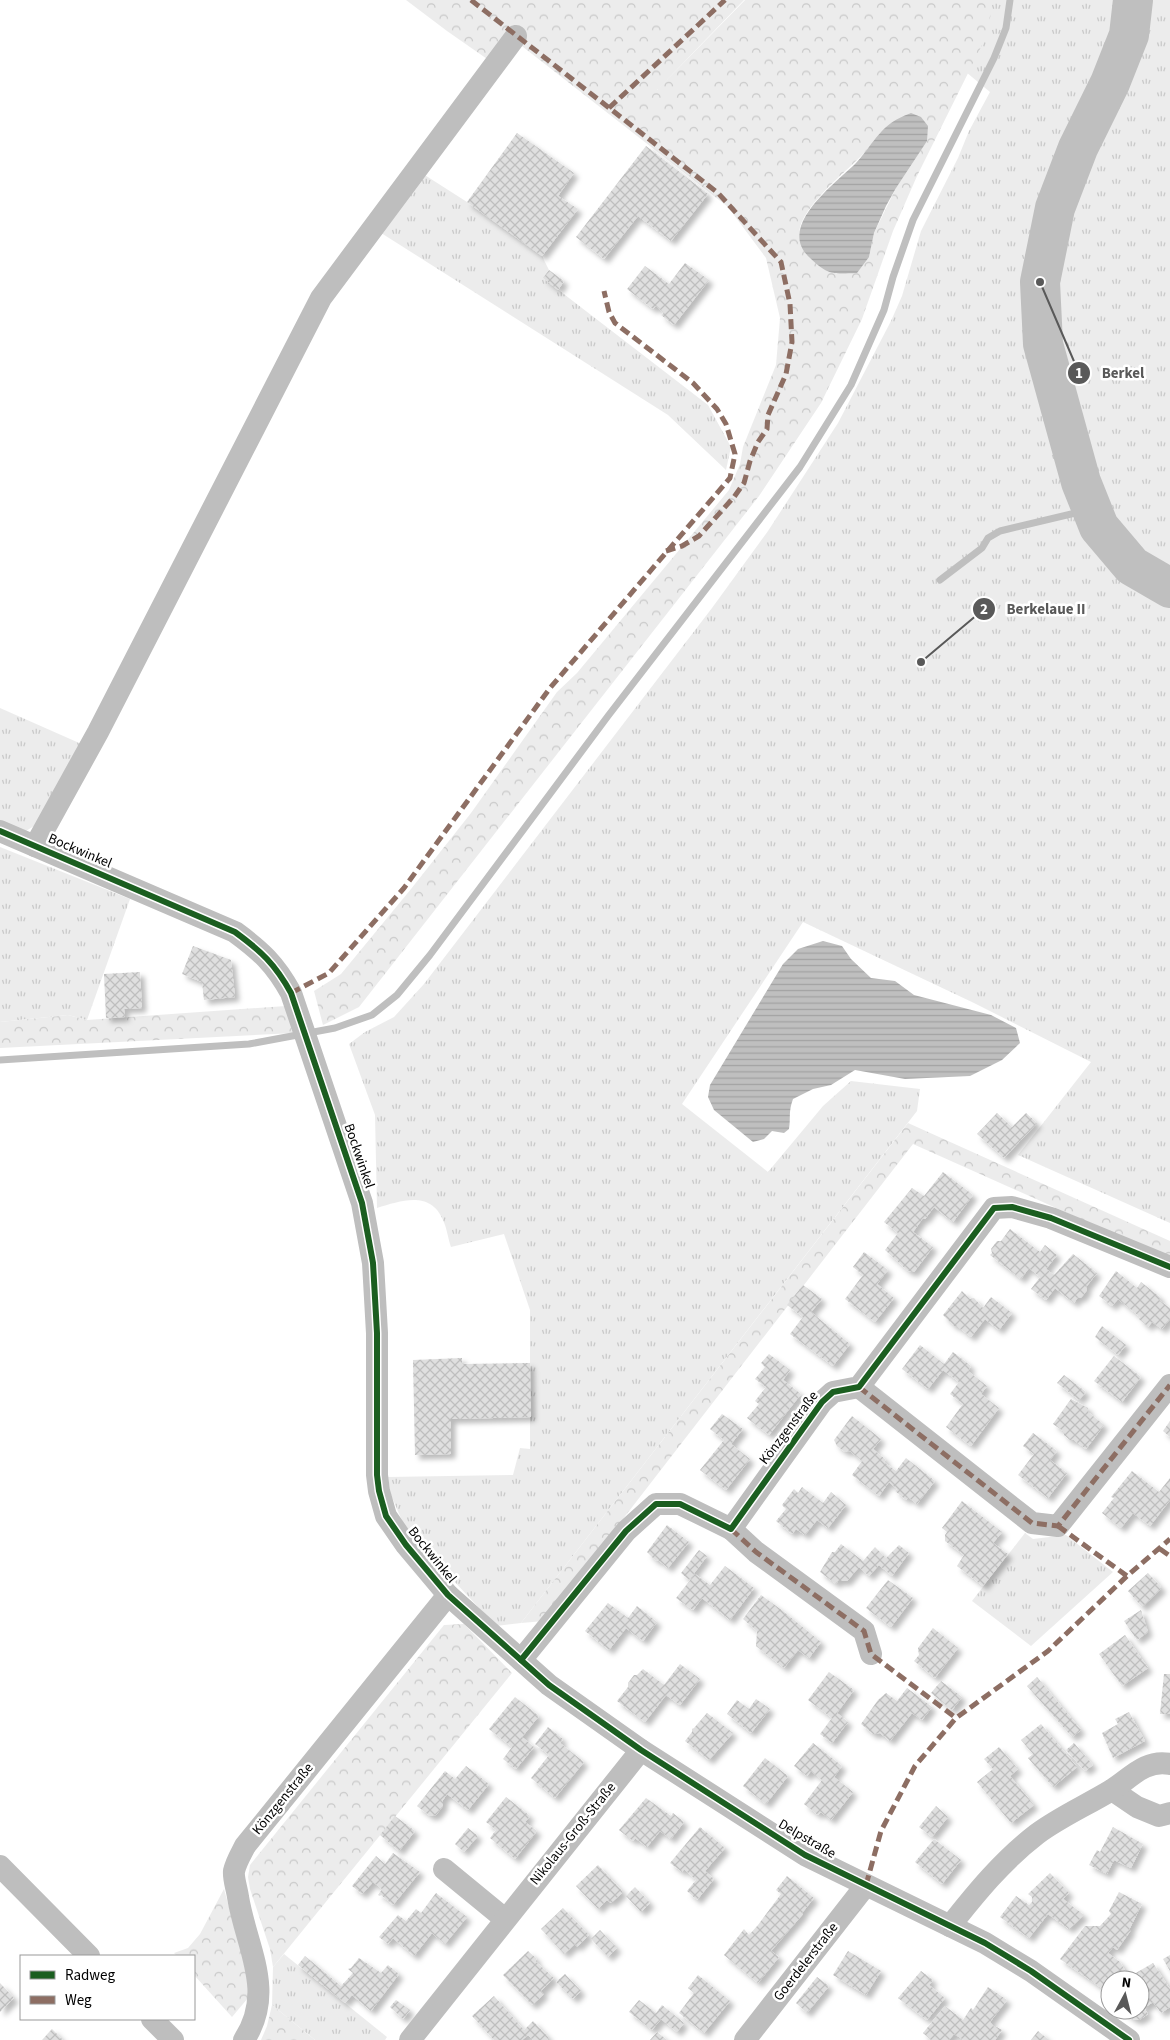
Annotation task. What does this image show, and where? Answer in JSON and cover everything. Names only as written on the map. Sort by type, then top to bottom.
[{"type":"street","points":[[35,846],[98,732],[321,298],[516,36]]},
{"type":"street","name":"Bockwinkel","points":[[0,831],[235,932],[255,946],[278,970],[291,992],[362,1204],[373,1263],[377,1333],[377,1475],[386,1516],[406,1545],[448,1595],[490,1631]]},
{"type":"street","points":[[1170,1267],[1051,1218],[1012,1207],[994,1208],[980,1224],[859,1387],[1032,1523],[1058,1526],[1170,1385]]},
{"type":"street","name":"Könzgenstraße","points":[[731,1529],[822,1402],[833,1392],[859,1387]]},
{"type":"street","points":[[521,1660],[626,1531],[656,1504],[680,1504],[731,1529],[756,1552],[864,1631],[871,1654]]},
{"type":"street","name":"Könzgenstraße","points":[[244,2040],[251,2029],[260,1992],[254,1958],[241,1917],[234,1872],[245,1846],[448,1595]]},
{"type":"street","name":"Delpstraße","points":[[490,1631],[550,1686],[641,1750],[805,1855],[985,1943],[1031,1971],[1129,2040]]},
{"type":"street","name":"Nikolaus-Groß-Straße","points":[[410,2040],[641,1750]]},
{"type":"street","points":[[950,1926],[979,1889],[1012,1855],[1038,1834],[1067,1814],[1112,1790],[1148,1764],[1162,1762],[1170,1764]]},
{"type":"street","points":[[1112,1790],[1138,1807],[1159,1816],[1170,1813]]},
{"type":"street","points":[[0,1866],[88,1955]]},
{"type":"street","points":[[444,1868],[505,1919]]},
{"type":"street","name":"Goerdelerstraße","points":[[745,2040],[866,1885]]},
{"type":"street","points":[[153,2020],[173,2040]]},
{"type":"green space","points":[[406,0],[744,0],[657,90],[745,0],[992,0],[992,10],[984,41],[917,176],[893,231],[862,319],[821,403],[759,496],[359,1007],[323,1025],[314,991],[341,974],[471,813],[557,692],[577,673],[729,490],[740,464],[743,447],[776,365],[780,318],[766,258],[728,207],[509,36],[490,61]],"holes":[[[869,148],[896,188],[874,233],[869,257],[800,242],[800,227],[811,206]]]},
{"type":"green space","points":[[897,0],[1170,0],[1170,1223],[1018,1155],[1091,1062],[974,1003],[803,922],[682,1104],[768,1172],[823,1106],[851,1081],[920,1089],[917,1111],[521,1623],[496,1626],[423,1548],[403,1523],[391,1495],[388,1477],[513,1475],[520,1448],[530,1449],[530,1310],[504,1234],[451,1247],[446,1226],[431,1204],[414,1200],[377,1208],[375,1115],[349,1044],[365,1032],[394,1017],[424,984],[712,608],[768,531],[838,423],[891,321],[902,296],[921,231],[990,92],[966,72]]},
{"type":"green space","points":[[420,172],[467,202],[542,256],[549,270],[543,278],[708,405],[731,447],[726,470],[668,415],[378,231]]},
{"type":"green space","points":[[0,708],[86,746],[39,823],[21,834],[0,825]]},
{"type":"green space","points":[[0,847],[130,899],[87,1020],[68,1015],[0,1022]]},
{"type":"green space","points":[[286,1006],[295,1033],[0,1048],[0,1022],[68,1015],[87,1020]]},
{"type":"green space","points":[[908,1123],[1170,1241],[1170,1259],[913,1144],[544,1621],[521,1623]]},
{"type":"green space","points":[[1025,1533],[1033,1539],[1066,1535],[1113,1572],[1031,1646],[972,1601]]},
{"type":"green space","points":[[464,1624],[512,1673],[273,1967],[270,1949],[250,1889],[248,1877],[250,1865],[444,1625]]},
{"type":"green space","points":[[224,1889],[247,1972],[248,1998],[232,2017],[195,1976],[195,1955],[176,1955],[174,1953],[188,1948],[200,1934]]},
{"type":"green space","points":[[284,1954],[387,2037],[385,2040],[315,2040],[272,2005],[273,1967]]},
{"type":"green space","points":[[272,2005],[315,2040],[261,2040],[267,2026]]},
{"type":"shaded area","points":[[911,113],[921,117],[928,126],[927,141],[886,206],[874,233],[869,257],[857,273],[835,273],[826,270],[809,257],[801,245],[800,232],[804,219],[824,193],[856,163],[885,128],[892,122]]},
{"type":"shaded area","points":[[823,941],[842,946],[851,959],[871,978],[895,981],[914,995],[991,1015],[1016,1028],[1020,1043],[1002,1060],[970,1076],[905,1079],[855,1070],[831,1085],[813,1089],[793,1099],[789,1129],[784,1133],[772,1131],[764,1139],[753,1142],[714,1110],[708,1097],[710,1085],[783,964],[798,949]]},
{"type":"building","points":[[517,133],[574,173],[558,196],[578,209],[542,256],[467,202]]},
{"type":"building","points":[[646,146],[708,194],[671,241],[638,216],[604,259],[576,237]]},
{"type":"building","points":[[685,263],[709,280],[674,325],[661,315],[664,313],[656,306],[653,309],[627,289],[645,266],[669,284]]},
{"type":"building","points":[[549,270],[564,281],[558,290],[543,278]]},
{"type":"building","points":[[193,946],[231,960],[235,997],[204,1000],[202,982],[182,974]]},
{"type":"building","points":[[140,972],[142,1008],[124,1009],[125,1017],[106,1018],[104,974]]},
{"type":"building","points":[[997,1113],[1012,1127],[1026,1113],[1037,1123],[1004,1158],[977,1134]]},
{"type":"building","points":[[943,1172],[973,1195],[953,1222],[934,1207],[925,1219],[923,1218],[913,1232],[933,1247],[914,1272],[908,1271],[885,1250],[898,1233],[884,1222],[912,1188],[924,1196]]},
{"type":"building","points":[[1010,1229],[1040,1252],[1045,1245],[1057,1255],[1046,1269],[1054,1275],[1073,1254],[1097,1273],[1086,1287],[1087,1290],[1081,1298],[1078,1297],[1074,1303],[1055,1288],[1046,1300],[1031,1289],[1040,1277],[1029,1268],[1021,1279],[990,1255],[992,1253],[991,1249],[997,1241],[1001,1241]]},
{"type":"building","points":[[864,1252],[888,1270],[877,1284],[894,1298],[875,1322],[845,1299],[863,1275],[853,1267]]},
{"type":"building","points":[[1116,1271],[1137,1288],[1141,1282],[1170,1308],[1170,1319],[1162,1329],[1152,1322],[1148,1327],[1139,1319],[1140,1317],[1118,1299],[1112,1306],[1099,1296]]},
{"type":"building","points":[[803,1285],[822,1299],[811,1312],[850,1344],[833,1366],[790,1334],[803,1317],[787,1305]]},
{"type":"building","points":[[962,1291],[970,1299],[974,1298],[983,1308],[991,1297],[1012,1313],[999,1330],[985,1319],[971,1337],[957,1326],[954,1326],[943,1315]]},
{"type":"building","points":[[1102,1326],[1126,1345],[1118,1355],[1095,1337]]},
{"type":"building","points":[[920,1345],[944,1364],[953,1352],[971,1366],[968,1371],[987,1386],[981,1394],[999,1408],[971,1446],[946,1427],[963,1404],[950,1394],[959,1382],[943,1370],[928,1389],[902,1369]]},
{"type":"building","points":[[769,1354],[790,1370],[783,1380],[801,1394],[769,1435],[747,1418],[759,1404],[755,1401],[766,1387],[755,1379],[765,1367],[761,1363]]},
{"type":"building","points":[[1114,1356],[1141,1377],[1122,1402],[1094,1381]]},
{"type":"building","points":[[462,1358],[462,1364],[530,1363],[531,1417],[451,1419],[451,1454],[415,1455],[413,1360]]},
{"type":"building","points":[[1064,1375],[1086,1392],[1079,1400],[1057,1383]]},
{"type":"building","points":[[1071,1399],[1088,1408],[1088,1412],[1104,1425],[1086,1449],[1074,1440],[1070,1440],[1064,1435],[1063,1431],[1053,1424]]},
{"type":"building","points":[[722,1414],[743,1429],[731,1444],[750,1459],[726,1490],[700,1470],[724,1440],[710,1429]]},
{"type":"building","points":[[852,1416],[881,1439],[873,1449],[886,1460],[884,1462],[896,1471],[906,1458],[935,1481],[917,1504],[908,1497],[906,1500],[895,1491],[897,1489],[889,1482],[879,1496],[852,1475],[862,1461],[850,1451],[845,1452],[837,1446],[834,1440]]},
{"type":"building","points":[[1170,1421],[1170,1437],[1163,1431]]},
{"type":"building","points":[[1033,1433],[1057,1451],[1050,1460],[1067,1473],[1048,1498],[1018,1475],[1034,1454],[1023,1446]]},
{"type":"building","points":[[1132,1471],[1159,1492],[1170,1478],[1170,1500],[1150,1526],[1133,1513],[1121,1528],[1102,1513],[1114,1498],[1111,1497]]},
{"type":"building","points":[[802,1487],[823,1503],[831,1492],[846,1505],[828,1528],[817,1520],[805,1535],[796,1529],[792,1534],[776,1521],[786,1509],[782,1505],[794,1489],[798,1493]]},
{"type":"building","points":[[962,1501],[1002,1532],[993,1543],[1008,1554],[983,1586],[957,1566],[964,1555],[945,1541],[947,1532],[942,1528]]},
{"type":"building","points":[[667,1525],[689,1542],[668,1568],[658,1560],[656,1561],[647,1552]]},
{"type":"building","points":[[841,1544],[863,1561],[875,1547],[886,1558],[899,1545],[909,1553],[892,1576],[879,1565],[869,1576],[859,1567],[847,1581],[838,1581],[836,1584],[820,1572],[832,1552],[835,1552]]},
{"type":"building","points":[[699,1550],[707,1556],[689,1580],[681,1573]]},
{"type":"building","points":[[725,1566],[754,1588],[730,1620],[702,1598],[693,1610],[676,1598],[695,1574],[710,1585]]},
{"type":"building","points":[[1148,1573],[1162,1588],[1142,1607],[1128,1591]]},
{"type":"building","points":[[888,1580],[913,1598],[891,1627],[866,1608]]},
{"type":"building","points":[[761,1595],[821,1642],[809,1658],[798,1650],[784,1668],[756,1646],[757,1631],[743,1619]]},
{"type":"building","points":[[608,1603],[628,1618],[637,1606],[657,1622],[643,1641],[626,1628],[609,1650],[585,1631]]},
{"type":"building","points":[[1141,1610],[1148,1632],[1137,1640],[1124,1621]]},
{"type":"building","points":[[933,1628],[958,1648],[935,1678],[914,1661],[919,1655],[918,1648]]},
{"type":"building","points":[[1125,1635],[1148,1668],[1122,1686],[1099,1654]]},
{"type":"building","points":[[680,1664],[700,1679],[680,1705],[666,1695],[645,1722],[617,1701],[628,1687],[628,1683],[634,1675],[637,1675],[643,1669],[664,1685]]},
{"type":"building","points":[[829,1672],[854,1690],[837,1713],[848,1722],[832,1743],[820,1734],[832,1718],[808,1700]]},
{"type":"building","points":[[1164,1674],[1170,1674],[1170,1714],[1160,1714]]},
{"type":"building","points":[[1037,1677],[1081,1730],[1072,1737],[1027,1686]]},
{"type":"building","points":[[941,1681],[962,1697],[952,1710],[931,1693]]},
{"type":"building","points":[[907,1688],[932,1707],[922,1720],[912,1713],[890,1741],[880,1733],[873,1734],[861,1724],[878,1700],[886,1693],[897,1701]]},
{"type":"building","points":[[515,1697],[539,1716],[522,1737],[534,1747],[516,1769],[503,1759],[512,1747],[489,1729]]},
{"type":"building","points":[[756,1699],[770,1709],[751,1733],[727,1714],[737,1700],[749,1709]]},
{"type":"building","points":[[1129,1712],[1145,1741],[1113,1758],[1102,1733],[1118,1724],[1115,1719]]},
{"type":"building","points":[[707,1713],[733,1733],[709,1760],[685,1741],[692,1732],[692,1729]]},
{"type":"building","points":[[1041,1724],[1077,1767],[1053,1787],[1028,1758],[1033,1754],[1021,1740]]},
{"type":"building","points":[[548,1727],[563,1739],[560,1743],[584,1762],[555,1798],[531,1778],[549,1755],[535,1744]]},
{"type":"building","points":[[813,1743],[842,1766],[834,1777],[853,1792],[831,1820],[821,1812],[818,1815],[804,1804],[822,1780],[811,1771],[807,1776],[794,1766]]},
{"type":"building","points":[[1074,1743],[1093,1765],[1085,1771],[1066,1750]]},
{"type":"building","points":[[999,1747],[1018,1769],[1010,1776],[1034,1805],[1011,1823],[977,1782],[993,1769],[984,1759]]},
{"type":"building","points":[[765,1758],[788,1776],[766,1804],[743,1786]]},
{"type":"building","points":[[466,1766],[489,1784],[468,1810],[447,1794],[443,1800],[443,1806],[436,1815],[430,1816],[417,1806],[445,1771],[455,1779]]},
{"type":"building","points":[[506,1797],[530,1816],[525,1822],[537,1831],[515,1859],[490,1838],[496,1830],[486,1822]]},
{"type":"building","points":[[646,1798],[671,1816],[673,1813],[684,1822],[671,1839],[660,1831],[647,1847],[635,1838],[633,1841],[619,1830]]},
{"type":"building","points":[[936,1806],[948,1817],[932,1837],[919,1827]]},
{"type":"building","points":[[395,1816],[415,1831],[399,1851],[380,1835]]},
{"type":"building","points":[[700,1827],[725,1848],[705,1871],[714,1879],[697,1900],[687,1891],[696,1880],[684,1869],[682,1872],[670,1863]]},
{"type":"building","points":[[1113,1827],[1143,1844],[1131,1868],[1114,1860],[1107,1874],[1089,1865],[1097,1850],[1100,1852]]},
{"type":"building","points":[[468,1828],[478,1836],[464,1852],[455,1844]]},
{"type":"building","points":[[934,1839],[961,1860],[942,1884],[915,1862]]},
{"type":"building","points":[[393,1853],[420,1872],[393,1905],[381,1895],[378,1895],[382,1889],[373,1882],[362,1894],[352,1886],[376,1856],[385,1864]]},
{"type":"building","points":[[598,1865],[623,1892],[611,1903],[607,1900],[598,1909],[576,1886]]},
{"type":"building","points":[[1050,1873],[1069,1893],[1063,1899],[1084,1915],[1069,1929],[1048,1914],[1029,1938],[1000,1917],[1016,1896],[1029,1905],[1032,1902],[1032,1897],[1028,1894]]},
{"type":"building","points":[[787,1876],[814,1898],[803,1914],[771,1951],[779,1957],[758,1983],[724,1955],[744,1929],[749,1935],[758,1925],[781,1894],[776,1890]]},
{"type":"building","points":[[635,1887],[650,1903],[641,1912],[626,1896]]},
{"type":"building","points":[[1119,1892],[1142,1904],[1129,1930],[1131,1930],[1117,1950],[1113,1947],[1108,1953],[1120,1962],[1125,1970],[1100,1970],[1100,1987],[1060,1959],[1085,1926],[1100,1926],[1111,1914],[1109,1911]]},
{"type":"building","points":[[436,1893],[467,1917],[445,1944],[432,1933],[414,1956],[393,1938],[388,1944],[379,1937],[398,1915],[406,1921],[416,1909],[421,1913]]},
{"type":"building","points":[[563,1908],[589,1935],[577,1947],[575,1944],[564,1954],[541,1929]]},
{"type":"building","points":[[600,1930],[617,1948],[608,1957],[591,1939]]},
{"type":"building","points":[[528,1951],[537,1959],[535,1961],[554,1978],[541,1991],[544,1994],[532,2005],[503,1975]]},
{"type":"building","points":[[848,1951],[881,1971],[866,1995],[833,1975]]},
{"type":"building","points":[[1170,1955],[1170,1971],[1163,1959]]},
{"type":"building","points":[[305,1956],[341,1986],[353,1973],[348,1969],[359,1958],[381,1973],[388,1965],[399,1974],[371,2011],[352,1995],[345,2003],[298,1965]]},
{"type":"building","points":[[1153,1963],[1170,1989],[1170,2007],[1161,2013],[1153,2002],[1150,2004],[1150,1970],[1141,1970]]},
{"type":"building","points":[[921,1971],[933,1980],[929,1985],[945,1998],[927,2020],[898,1998]]},
{"type":"building","points":[[565,1974],[581,1991],[573,1999],[556,1982]]},
{"type":"building","points":[[698,1975],[730,2001],[704,2033],[679,2013],[694,1993],[688,1988]]},
{"type":"building","points":[[817,1977],[829,1986],[807,2013],[796,2003]]},
{"type":"building","points":[[0,1983],[14,1998],[0,2012]]},
{"type":"building","points":[[988,1987],[1007,2000],[990,2022],[994,2027],[1002,2030],[995,2040],[964,2040],[954,2034],[949,2040],[931,2040],[923,2033],[945,2006],[963,2020],[971,2008],[973,2010]]},
{"type":"building","points":[[494,1996],[524,2030],[533,2021],[549,2038],[547,2040],[533,2040],[528,2035],[522,2040],[494,2040],[472,2016]]},
{"type":"building","points":[[396,2000],[410,2010],[403,2019],[390,2007]]},
{"type":"building","points":[[639,2000],[656,2013],[662,2005],[684,2023],[677,2032],[661,2019],[652,2030],[629,2012]]},
{"type":"building","points":[[52,2029],[63,2040],[42,2040]]},
{"type":"building","points":[[1038,2031],[1049,2040],[1031,2040]]},
{"type":"building","points":[[657,2032],[667,2040],[650,2040]]},
{"type":"waterway","points":[[0,1060],[249,1044],[335,1028],[372,1015],[397,995],[430,955],[608,716],[800,467],[851,385],[884,310],[893,277],[913,220],[994,58],[1006,28],[1010,0]]},
{"type":"waterway","points":[[1133,0],[1129,35],[1110,83],[1078,148],[1055,208],[1040,282],[1043,344],[1081,482],[1099,527],[1132,566],[1170,588]]},
{"type":"waterway","points":[[940,580],[982,548],[988,538],[1000,531],[1092,509]]},
{"type":"marked path","points":[[471,0],[718,193],[781,262],[790,304],[792,342],[786,374],[768,415],[767,429],[758,442],[744,483],[734,497],[699,536],[682,546],[666,551]]},
{"type":"marked path","points":[[609,108],[725,0]]},
{"type":"marked path","points":[[291,993],[329,973],[404,888],[550,688],[730,478],[735,454],[726,424],[717,409],[693,383],[615,323],[609,312],[604,291]]},
{"type":"marked path","points":[[859,1387],[1032,1523],[1058,1526],[1170,1385]]},
{"type":"marked path","points":[[1058,1526],[1127,1576]]},
{"type":"marked path","points":[[731,1529],[756,1552],[864,1631],[871,1654],[956,1718]]},
{"type":"marked path","points":[[866,1885],[881,1831],[915,1766],[956,1718],[1048,1651],[1127,1576],[1170,1539]]},
{"type":"marked path","points":[[1160,1549],[1170,1556]]},
{"type":"cycle path","points":[[0,831],[235,932],[267,959],[291,993],[362,1203],[373,1263],[377,1333],[377,1475],[379,1491],[386,1516],[406,1545],[448,1595],[549,1685],[641,1750],[805,1855],[985,1943],[1031,1971],[1129,2040]]},
{"type":"cycle path","points":[[521,1660],[626,1531],[656,1504],[680,1504],[731,1529],[822,1402],[833,1392],[859,1387],[994,1208],[1012,1207],[1051,1218],[1170,1267]]},
{"type":"place","name":"Berkel","points":[[1040,282]]},
{"type":"place","name":"Berkelaue II","points":[[921,662]]}]
